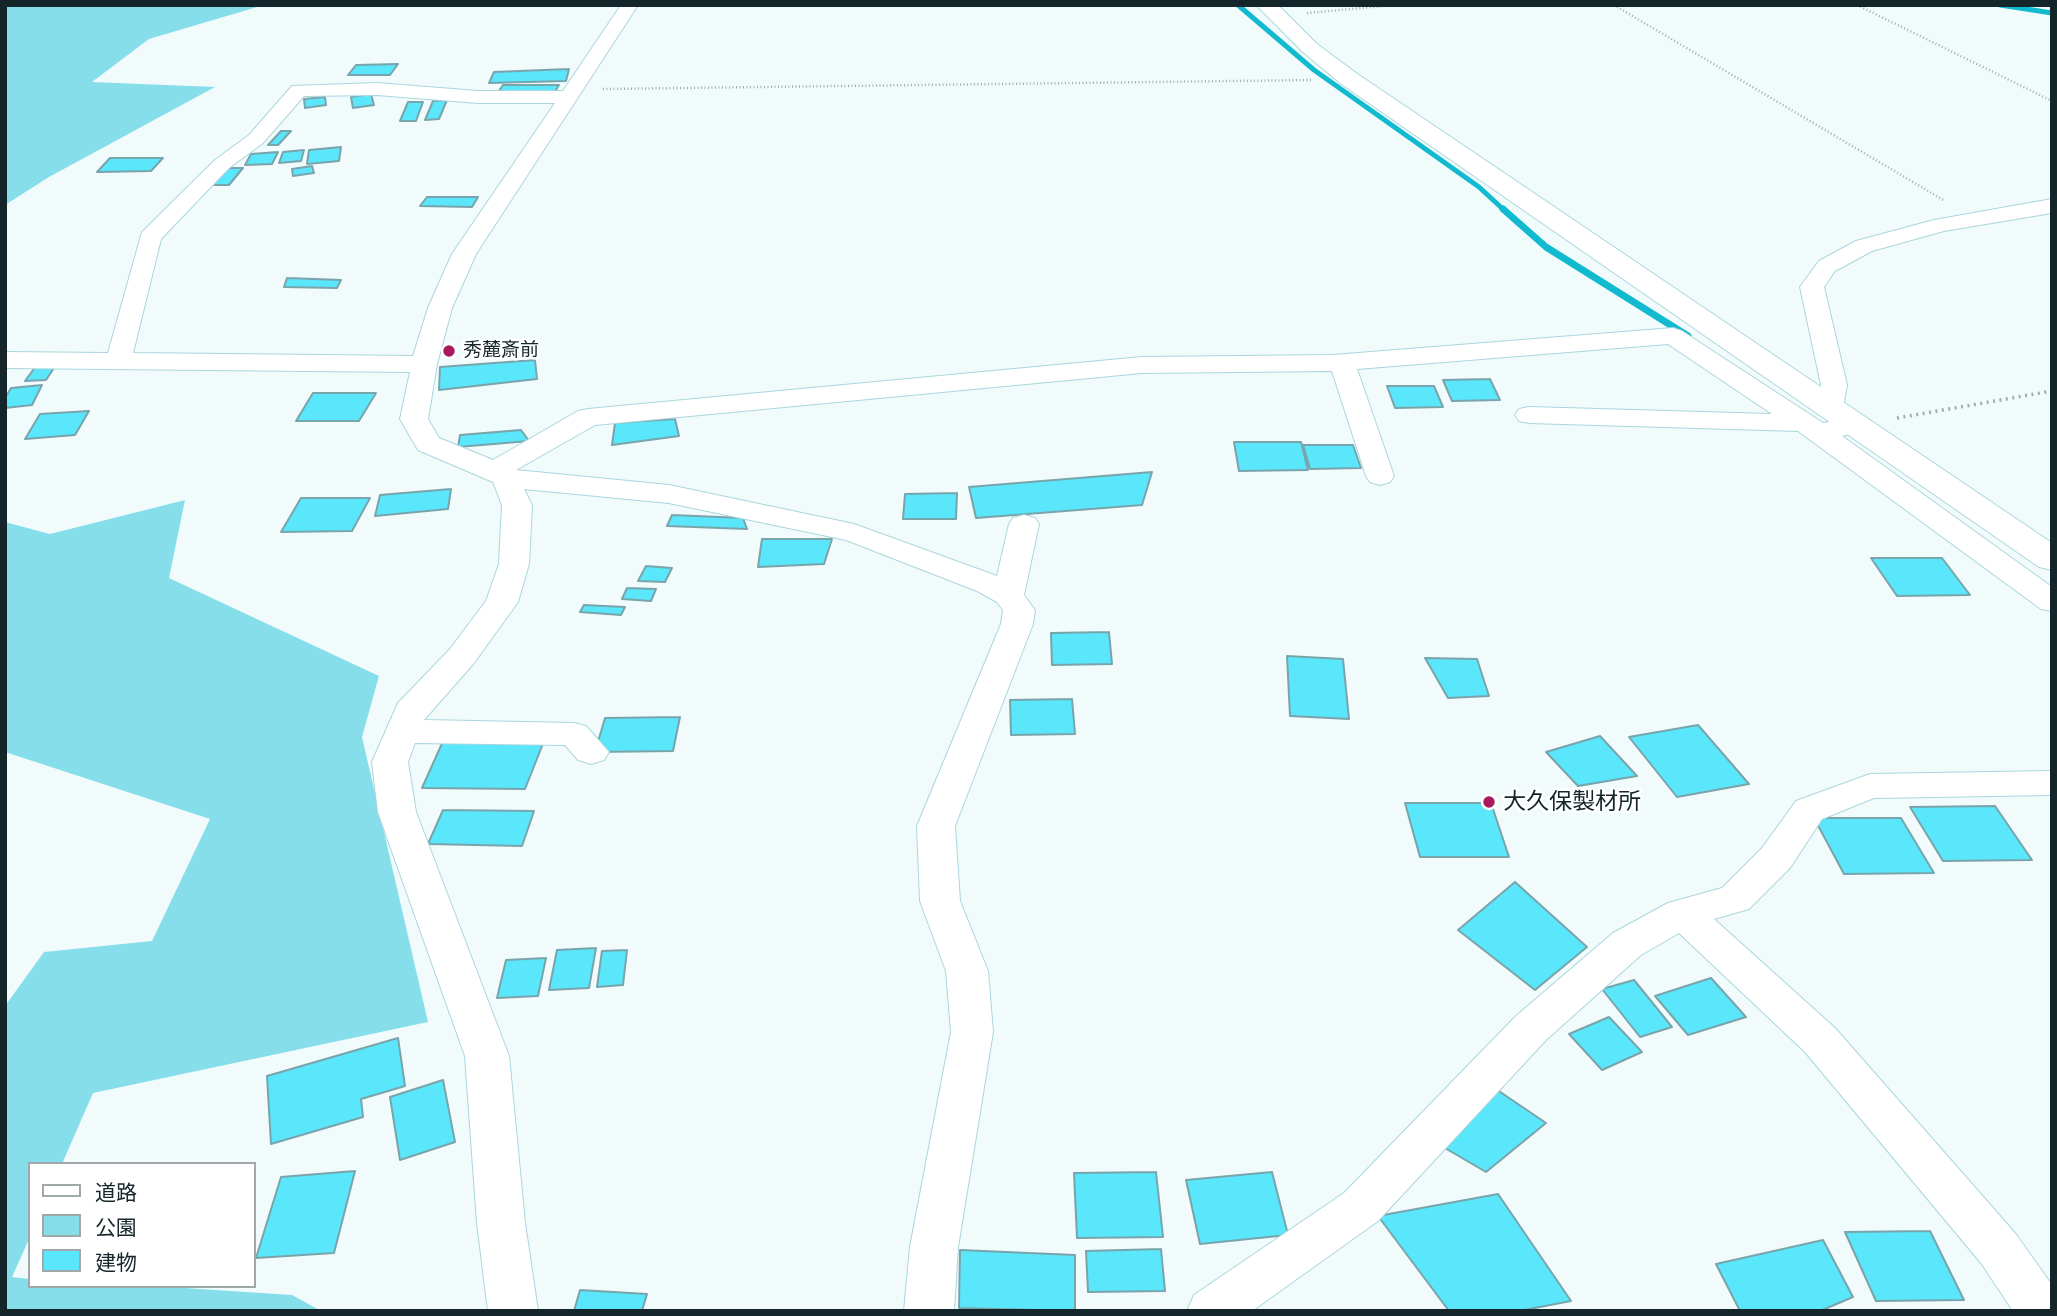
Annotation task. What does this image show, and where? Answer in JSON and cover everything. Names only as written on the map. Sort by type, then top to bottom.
[{"type":"street","points":[[630,5],[464,254],[440,308],[424,364],[414,419],[428,444],[500,475],[669,494],[854,533],[988,584],[1008,595],[1019,610],[1017,624],[936,826],[940,901],[967,971],[972,1032],[934,1247],[929,1311]]},
{"type":"street","points":[[1270,10],[1348,78],[1829,424],[2052,602]]},
{"type":"street","points":[[118,359],[150,237],[222,164],[256,139],[299,90],[377,89],[478,97],[572,93]]},
{"type":"street","points":[[1829,424],[1834,385],[1811,287],[1827,266],[1864,246],[1972,219],[2052,206]]},
{"type":"street","points":[[500,475],[589,417],[1142,365],[1343,367],[1673,336],[1829,424],[2052,559]]},
{"type":"street","points":[[5,360],[424,364]]},
{"type":"street","points":[[1343,367],[1380,476]]},
{"type":"street","points":[[1529,415],[1829,424]]},
{"type":"street","points":[[500,475],[517,505],[514,564],[502,602],[462,656],[410,711],[390,761],[397,812],[487,1056],[501,1223],[513,1311]]},
{"type":"street","points":[[1008,595],[1024,524]]},
{"type":"street","points":[[402,731],[574,734],[591,752]]},
{"type":"street","points":[[1212,1311],[1361,1207],[1531,1028],[1627,944],[1682,913],[1735,899],[1776,858],[1809,810],[1870,786],[2052,783]]},
{"type":"street","points":[[1682,913],[1820,1040],[1998,1248],[2041,1311]]},
{"type":"path","points":[[1270,10],[1396,5]]},
{"type":"path","points":[[1614,5],[1972,219]]},
{"type":"path","points":[[1857,5],[2052,101]]},
{"type":"path","points":[[572,93],[1324,80]]},
{"type":"path","points":[[1829,424],[2052,391]]},
{"type":"green space","points":[[5,5],[264,5],[149,39],[92,82],[215,87],[49,177],[5,205]]},
{"type":"green space","points":[[185,500],[169,578],[379,676],[362,737],[428,1022],[93,1093],[63,1162],[28,1162],[28,1241],[12,1277],[28,1279],[28,1288],[185,1288],[292,1295],[321,1311],[5,1311],[5,1006],[44,952],[152,941],[210,819],[5,752],[5,522],[50,534]]},
{"type":"building","points":[[398,64],[390,75],[348,75],[356,65]]},
{"type":"building","points":[[569,69],[566,81],[489,83],[494,72]]},
{"type":"building","points":[[503,85],[559,85],[553,95],[496,95]]},
{"type":"building","points":[[371,94],[374,105],[353,108],[351,97]]},
{"type":"building","points":[[325,97],[326,105],[305,108],[304,99]]},
{"type":"building","points":[[447,100],[439,119],[425,120],[433,101]]},
{"type":"building","points":[[408,102],[423,102],[416,121],[400,121]]},
{"type":"building","points":[[281,131],[291,131],[278,145],[268,145]]},
{"type":"building","points":[[341,147],[339,161],[307,164],[309,150]]},
{"type":"building","points":[[304,150],[301,161],[279,163],[283,152]]},
{"type":"building","points":[[278,152],[272,164],[245,165],[251,154]]},
{"type":"building","points":[[110,158],[163,158],[151,171],[97,172]]},
{"type":"building","points":[[312,166],[314,173],[293,176],[292,169]]},
{"type":"building","points":[[223,168],[243,168],[229,185],[208,185]]},
{"type":"building","points":[[427,197],[478,197],[472,207],[420,206]]},
{"type":"building","points":[[287,278],[341,280],[337,288],[284,287]]},
{"type":"building","points":[[535,360],[537,379],[439,390],[440,367]]},
{"type":"building","points":[[56,365],[46,380],[25,381],[36,366]]},
{"type":"building","points":[[1490,379],[1500,400],[1452,401],[1443,380]]},
{"type":"building","points":[[42,385],[32,405],[5,408],[5,398],[11,388]]},
{"type":"building","points":[[1387,386],[1434,386],[1443,407],[1395,408]]},
{"type":"building","points":[[313,393],[376,393],[359,421],[296,421]]},
{"type":"building","points":[[89,411],[75,435],[25,439],[40,414]]},
{"type":"building","points":[[675,419],[679,436],[612,445],[615,423]]},
{"type":"building","points":[[521,430],[529,441],[458,447],[460,435]]},
{"type":"building","points":[[1234,442],[1301,442],[1308,470],[1239,471]]},
{"type":"building","points":[[1303,445],[1353,445],[1361,468],[1310,469]]},
{"type":"building","points":[[1152,472],[1142,505],[976,518],[969,487]]},
{"type":"building","points":[[451,489],[448,509],[375,516],[380,495]]},
{"type":"building","points":[[957,493],[956,519],[903,519],[905,494]]},
{"type":"building","points":[[301,498],[370,498],[352,531],[281,532]]},
{"type":"building","points":[[672,515],[743,518],[747,529],[667,526]]},
{"type":"building","points":[[762,539],[832,539],[824,564],[758,567]]},
{"type":"building","points":[[1871,558],[1942,558],[1970,595],[1897,596]]},
{"type":"building","points":[[646,566],[672,568],[665,582],[638,581]]},
{"type":"building","points":[[627,588],[656,589],[651,601],[622,599]]},
{"type":"building","points":[[584,605],[625,607],[621,615],[580,612]]},
{"type":"building","points":[[1109,632],[1112,664],[1052,665],[1051,633]]},
{"type":"building","points":[[1287,656],[1343,659],[1349,719],[1290,716]]},
{"type":"building","points":[[1425,658],[1477,659],[1489,696],[1448,698]]},
{"type":"building","points":[[1072,699],[1075,734],[1011,735],[1010,700]]},
{"type":"building","points":[[680,717],[673,751],[595,752],[605,718]]},
{"type":"building","points":[[1698,725],[1749,784],[1677,797],[1629,737]]},
{"type":"building","points":[[1600,736],[1637,776],[1578,786],[1546,752]]},
{"type":"building","points":[[444,739],[544,741],[525,789],[422,788]]},
{"type":"building","points":[[1405,803],[1491,803],[1509,857],[1420,857]]},
{"type":"building","points":[[1995,806],[2032,860],[1943,861],[1910,807]]},
{"type":"building","points":[[443,810],[534,811],[522,846],[428,844]]},
{"type":"building","points":[[1814,818],[1901,818],[1934,873],[1844,874]]},
{"type":"building","points":[[1515,882],[1587,947],[1535,990],[1458,930]]},
{"type":"building","points":[[596,948],[589,988],[549,990],[557,950]]},
{"type":"building","points":[[627,950],[623,985],[597,987],[602,951]]},
{"type":"building","points":[[546,958],[538,996],[497,998],[506,960]]},
{"type":"building","points":[[1711,978],[1746,1017],[1688,1035],[1655,996]]},
{"type":"building","points":[[1634,980],[1672,1027],[1640,1037],[1602,989]]},
{"type":"building","points":[[1609,1017],[1642,1052],[1602,1070],[1569,1034]]},
{"type":"building","points":[[398,1038],[405,1086],[361,1099],[363,1117],[271,1144],[267,1076]]},
{"type":"building","points":[[443,1080],[455,1142],[400,1160],[390,1097]]},
{"type":"building","points":[[1490,1085],[1546,1123],[1486,1172],[1438,1144]]},
{"type":"building","points":[[355,1171],[334,1253],[256,1258],[281,1177]]},
{"type":"building","points":[[1156,1172],[1163,1237],[1077,1238],[1074,1173]]},
{"type":"building","points":[[1272,1172],[1288,1235],[1200,1244],[1186,1180]]},
{"type":"building","points":[[1498,1194],[1571,1301],[1519,1311],[1449,1311],[1378,1216]]},
{"type":"building","points":[[1930,1231],[1964,1300],[1876,1301],[1845,1232]]},
{"type":"building","points":[[1823,1240],[1853,1297],[1820,1311],[1740,1311],[1716,1264]]},
{"type":"building","points":[[1161,1249],[1165,1291],[1088,1292],[1086,1251]]},
{"type":"building","points":[[960,1250],[1075,1255],[1075,1311],[959,1308]]},
{"type":"building","points":[[580,1290],[647,1294],[642,1311],[574,1311]]},
{"type":"waterway","points":[[1238,5],[1314,70],[1479,187],[1505,211]]},
{"type":"waterway","points":[[2000,5],[2052,13]]},
{"type":"waterway","points":[[1503,209],[1546,247],[1688,336]]},
{"type":"place","name":"秀麓斎前","points":[[449,351]]},
{"type":"place","name":"大久保製材所","points":[[1489,802]]}]
